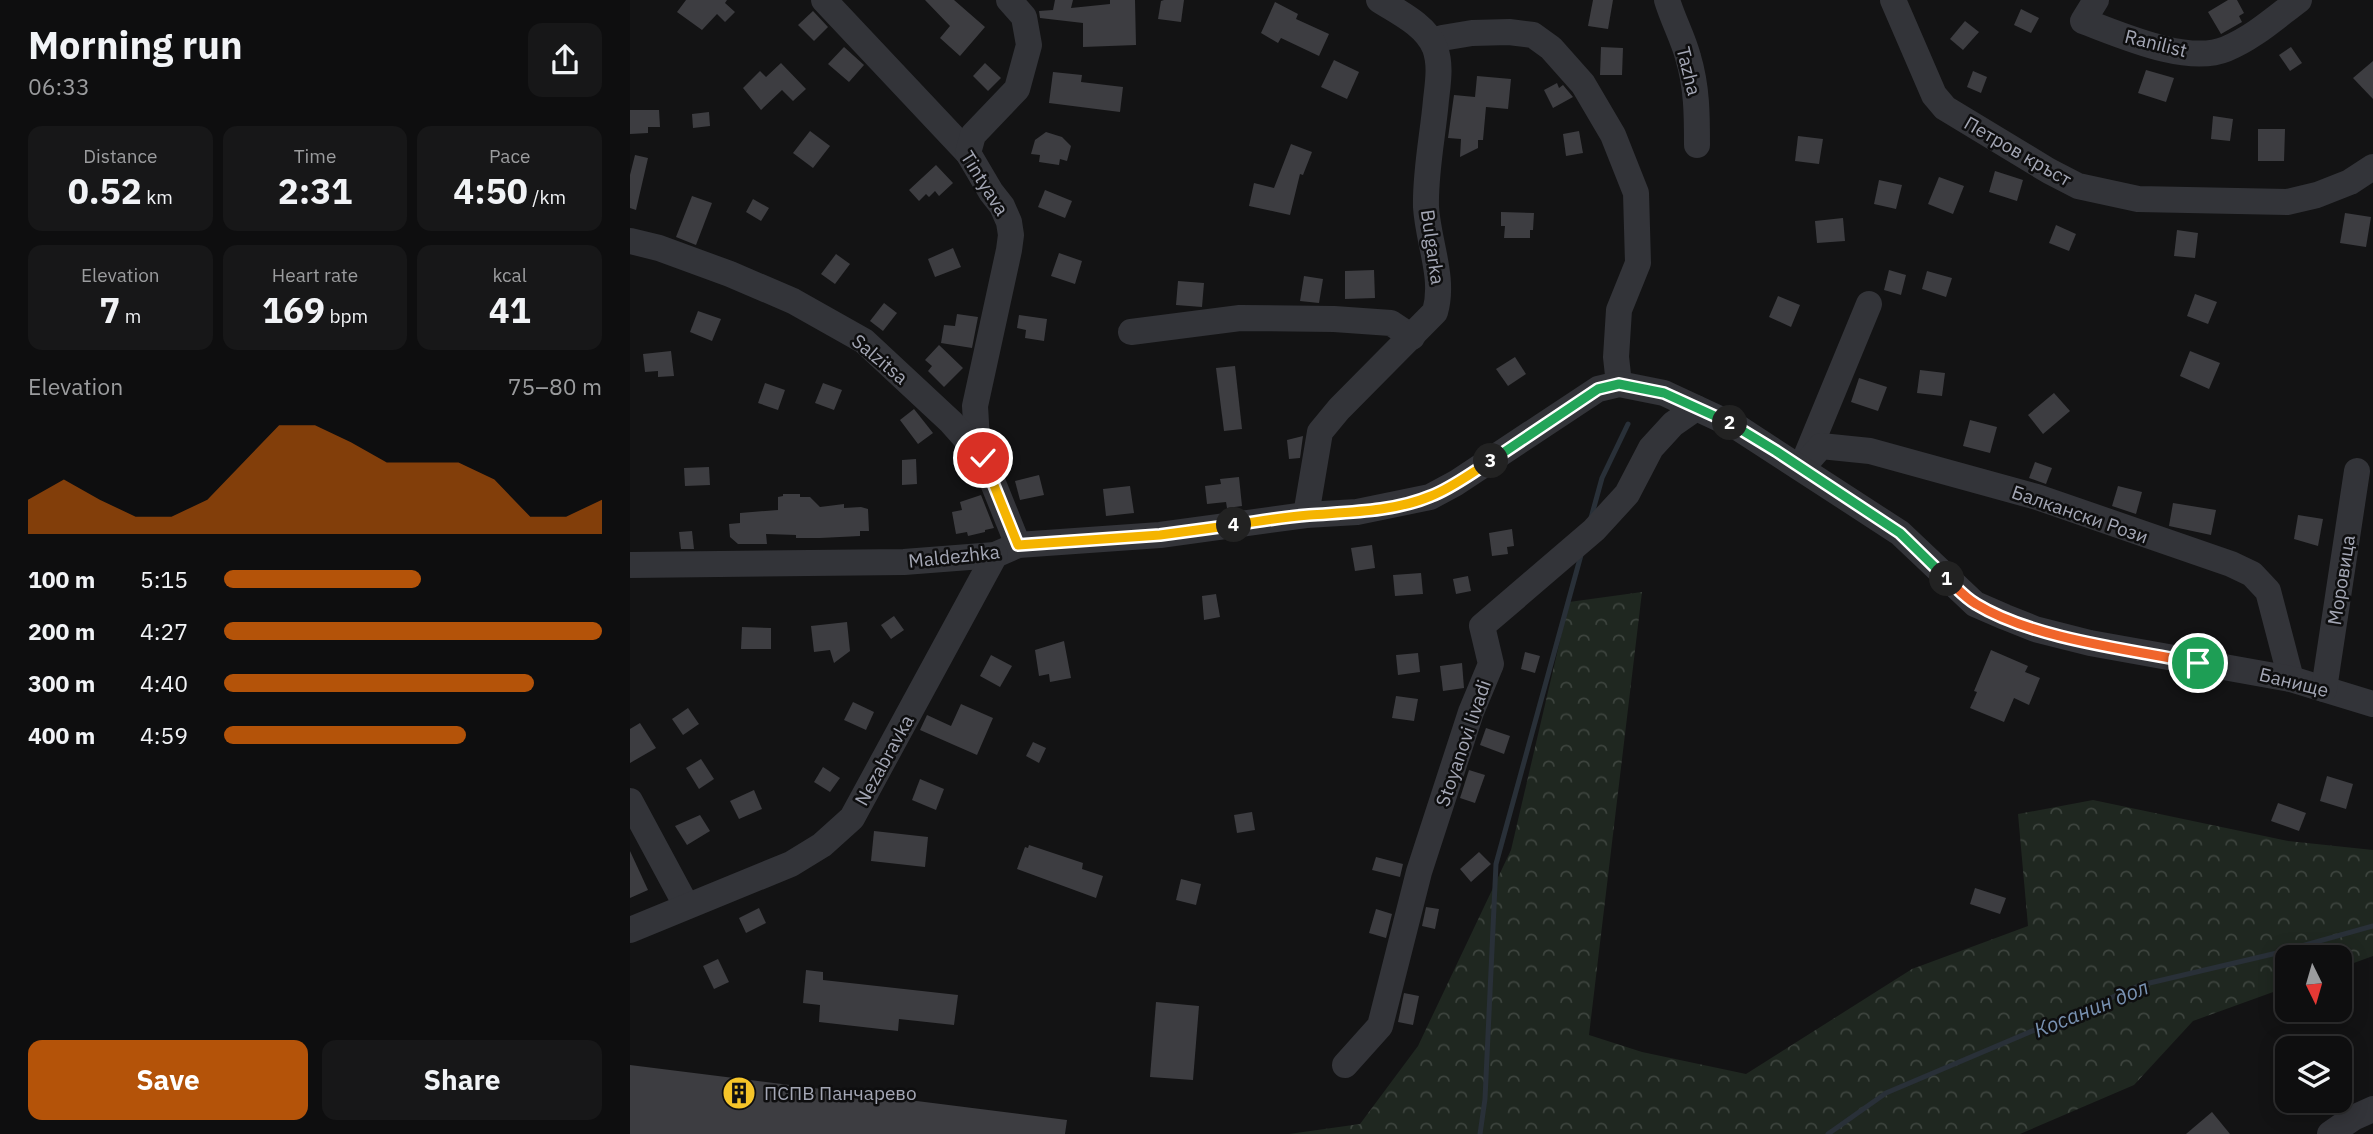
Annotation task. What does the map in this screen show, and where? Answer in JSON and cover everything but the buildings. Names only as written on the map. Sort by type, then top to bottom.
[{"type":"street","name":"Tintyava","points":[[824,0],[968,153],[1002,206],[1009,222],[1011,235],[975,406],[977,440],[983,458]]},
{"type":"street","points":[[968,153],[973,135],[1017,89],[1021,66],[1029,45],[1024,18],[1009,0]]},
{"type":"street","points":[[1378,0],[1414,23],[1434,45],[1442,38],[1472,33],[1533,35],[1551,48],[1583,84],[1613,135],[1636,193],[1638,263],[1619,310],[1616,357],[1619,384]]},
{"type":"street","name":"Tazha","points":[[1667,0],[1688,56],[1697,98],[1697,145]]},
{"type":"street","name":"Петров кръст","points":[[1893,0],[1934,95],[1945,108],[2078,186],[2138,199],[2287,202],[2317,195],[2350,182],[2373,167]]},
{"type":"street","name":"Ranilist","points":[[2090,10],[2129,38],[2169,49],[2209,54],[2253,35],[2299,0]]},
{"type":"street","name":"Bulgarka","points":[[1306,515],[1320,432],[1339,409],[1435,313],[1440,298],[1427,229],[1426,202],[1440,64],[1434,45]]},
{"type":"street","name":"Salzitsa","points":[[630,242],[659,248],[730,274],[793,302],[864,341],[951,422],[983,458],[1006,550]]},
{"type":"street","points":[[1802,468],[1869,304]]},
{"type":"street","points":[[1132,332],[1240,318],[1334,319],[1391,323],[1412,337]]},
{"type":"street","name":"Банище","points":[[1619,384],[1664,393],[1737,427],[1900,533],[1975,604],[2005,617],[2035,629],[2090,643],[2291,679],[2373,704]]},
{"type":"street","name":"Maldezhka","points":[[630,565],[892,562],[1160,535],[1306,515],[1357,512],[1430,497],[1456,483],[1598,389],[1619,384]]},
{"type":"street","name":"Stoyanovi livadi","points":[[1345,1065],[1380,1026],[1419,872],[1471,712],[1491,664],[1482,626],[1594,530],[1627,494],[1651,448],[1673,424],[1696,408]]},
{"type":"street","name":"Балкански Рози","points":[[1802,468],[1821,446],[1870,451],[2037,497],[2231,564],[2252,574],[2268,591],[2291,679]]},
{"type":"street","name":"Моровица","points":[[2324,689],[2357,471]]},
{"type":"street","name":"Nezabravka","points":[[630,930],[791,864],[822,845],[852,818],[1006,550]]},
{"type":"street","points":[[630,801],[686,905]]},
{"type":"street","points":[[2330,1134],[2353,1118],[2373,1109]]},
{"type":"green space","points":[[1642,592],[1589,1035],[1642,1052],[1746,1074],[1912,969],[2028,926],[2018,814],[2093,800],[2288,841],[2373,850],[2373,956],[2352,964],[2352,945],[2275,945],[2275,991],[2193,1021],[2134,1085],[2020,1134],[1289,1134],[1360,1124],[1418,1046],[1511,850],[1569,602]]},
{"type":"waterway","points":[[1591,518],[1602,478],[1628,424]]},
{"type":"waterway","points":[[1480,1134],[1485,1099],[1496,864],[1581,555]]},
{"type":"waterway","name":"Косанин дол","points":[[1828,1134],[1886,1093],[2141,985],[2277,953],[2373,926]]},
{"type":"place","name":"ПСПВ Панчарево","points":[[739,1093]]},
{"type":"route","points":[[983,458],[1018,545],[1160,535],[1306,515],[1357,512],[1430,497],[1456,483],[1598,389],[1619,384],[1664,393],[1737,427],[1776,451],[1900,533],[1975,604],[2035,629],[2090,643],[2198,663]]}]
